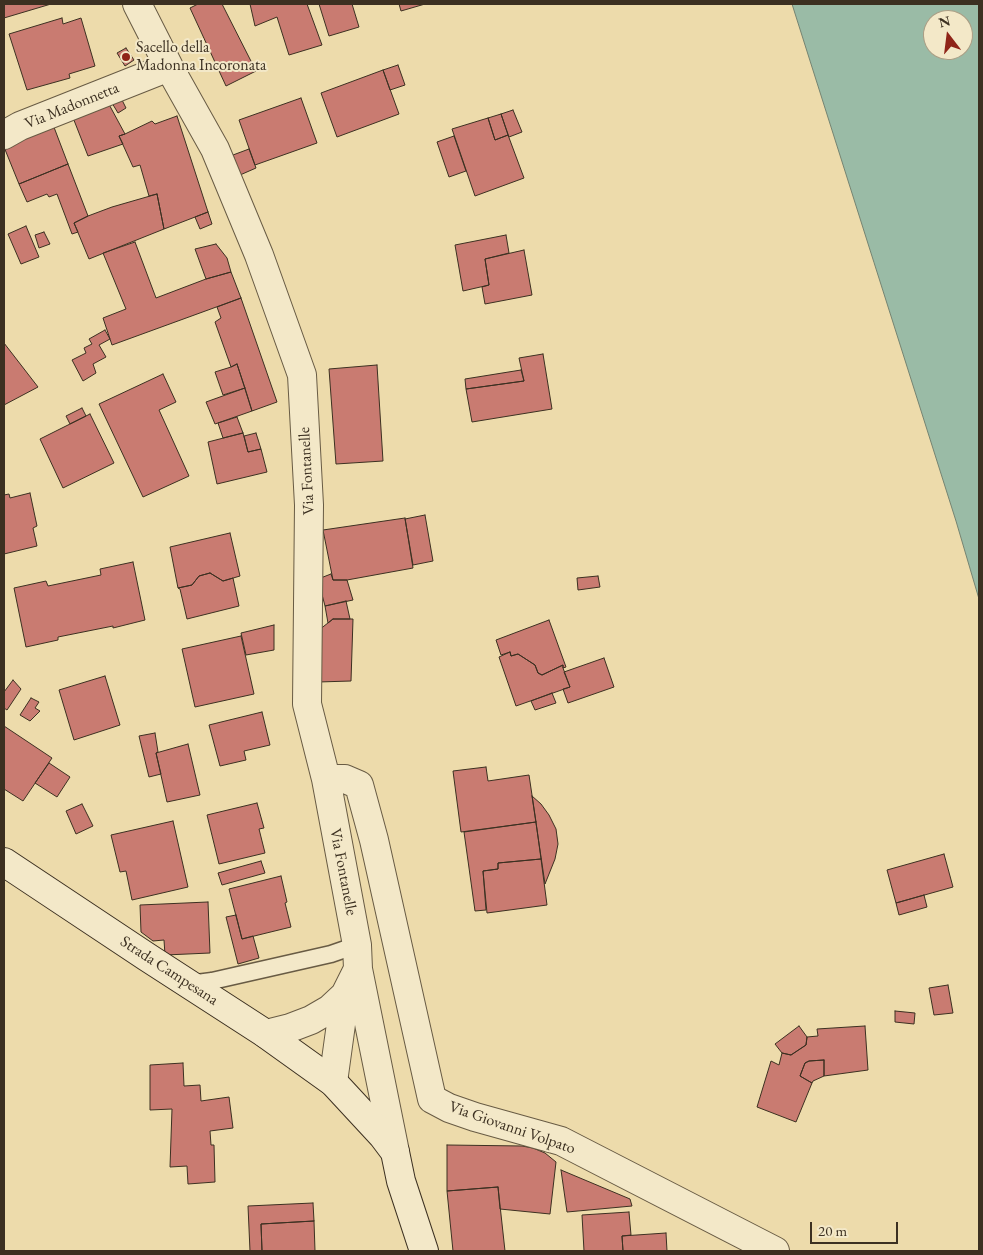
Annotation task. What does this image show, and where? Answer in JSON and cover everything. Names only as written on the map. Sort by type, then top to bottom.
[{"type":"street","name":"Via Fontanelle","points":[[137,4],[215,149],[259,255],[302,375],[309,506],[307,704],[326,779],[378,1068],[401,1181],[424,1251]]},
{"type":"street","name":"Via Madonnetta","points":[[4,135],[20,126],[170,67]]},
{"type":"street","name":"Via Giovanni Volpato","points":[[326,779],[345,779],[359,785],[374,840],[432,1099],[449,1108],[475,1117],[561,1141],[776,1251]]},
{"type":"street","name":"Strada Campesana","points":[[4,862],[266,1034],[341,1091]]},
{"type":"street","points":[[358,957],[345,995],[341,1091],[366,1090],[372,1083],[378,1068]]},
{"type":"street","points":[[266,1034],[312,1020],[330,1009],[345,995]]},
{"type":"street","name":"Via Fontanelle","points":[[341,1091],[383,1136],[395,1152]]},
{"type":"lane","points":[[189,984],[212,981],[331,954],[358,957]]},
{"type":"shaded area","points":[[792,4],[979,4],[979,599],[956,521]]},
{"type":"building","points":[[4,4],[51,4],[4,18]]},
{"type":"building","points":[[198,4],[222,4],[256,71],[226,86],[190,8]]},
{"type":"building","points":[[250,4],[307,4],[322,45],[289,55],[277,17],[255,26]]},
{"type":"building","points":[[319,4],[352,4],[359,27],[329,36]]},
{"type":"building","points":[[399,4],[425,4],[401,11]]},
{"type":"building","points":[[62,18],[63,24],[81,18],[95,66],[69,74],[70,78],[27,90],[9,34]]},
{"type":"building","name":"Sacello della Madonna Incoronata","points":[[126,48],[134,60],[125,66],[117,53]]},
{"type":"building","points":[[398,65],[405,85],[390,90],[383,70]]},
{"type":"building","points":[[383,70],[399,114],[337,137],[321,93]]},
{"type":"building","points":[[105,97],[125,134],[119,136],[123,144],[88,156],[70,110]]},
{"type":"building","points":[[121,98],[126,108],[118,113],[112,103]]},
{"type":"building","points":[[301,98],[317,143],[255,165],[239,120]]},
{"type":"building","points":[[513,110],[522,132],[509,137],[501,114]]},
{"type":"building","points":[[501,114],[508,135],[495,140],[488,118]]},
{"type":"building","points":[[177,116],[208,212],[164,229],[157,194],[149,196],[140,165],[133,167],[119,136],[152,121],[155,124]]},
{"type":"building","points":[[488,118],[495,140],[508,135],[524,178],[475,196],[452,129]]},
{"type":"building","points":[[52,122],[68,164],[19,184],[4,147]]},
{"type":"building","points":[[454,136],[466,171],[449,177],[437,142]]},
{"type":"building","points":[[249,149],[256,168],[240,175],[233,155]]},
{"type":"building","points":[[68,164],[88,216],[74,223],[78,232],[72,234],[57,194],[49,197],[47,194],[27,202],[19,184]]},
{"type":"building","points":[[157,194],[164,229],[89,259],[74,223],[112,207]]},
{"type":"building","points":[[208,212],[212,224],[200,229],[195,217]]},
{"type":"building","points":[[26,226],[39,257],[21,264],[8,234]]},
{"type":"building","points":[[44,232],[50,244],[39,248],[35,235]]},
{"type":"building","points":[[506,235],[509,253],[485,259],[489,285],[463,291],[455,245]]},
{"type":"building","points":[[135,242],[156,298],[206,279],[231,272],[241,298],[112,345],[103,318],[126,309],[103,253]]},
{"type":"building","points":[[216,244],[227,258],[231,272],[206,279],[195,249]]},
{"type":"building","points":[[524,250],[532,295],[485,304],[482,287],[489,285],[485,259]]},
{"type":"building","points":[[241,298],[277,402],[252,411],[237,364],[231,367],[215,322],[221,318],[217,307]]},
{"type":"building","points":[[105,330],[110,339],[99,345],[106,357],[93,364],[96,373],[83,381],[72,360],[86,353],[84,348],[92,344],[89,339]]},
{"type":"building","points":[[4,343],[38,387],[4,405]]},
{"type":"building","points":[[543,354],[552,409],[472,422],[466,389],[524,381],[519,358]]},
{"type":"building","points":[[237,364],[245,388],[223,395],[215,372]]},
{"type":"building","points":[[377,365],[383,461],[336,464],[329,369]]},
{"type":"building","points":[[521,370],[524,381],[466,389],[465,379]]},
{"type":"building","points":[[163,374],[176,402],[159,410],[189,476],[143,497],[99,404]]},
{"type":"building","points":[[245,388],[252,411],[215,424],[206,402]]},
{"type":"building","points":[[82,408],[86,416],[70,424],[66,416]]},
{"type":"building","points":[[90,414],[114,463],[63,488],[40,439]]},
{"type":"building","points":[[237,417],[243,433],[223,438],[218,423]]},
{"type":"building","points":[[243,433],[248,452],[261,449],[267,472],[217,484],[208,442]]},
{"type":"building","points":[[256,433],[261,449],[248,452],[244,436]]},
{"type":"building","points":[[30,493],[37,526],[33,528],[37,546],[4,554],[4,495],[9,494],[10,498]]},
{"type":"building","points":[[425,515],[433,561],[413,565],[405,519]]},
{"type":"building","points":[[405,518],[413,568],[347,580],[333,580],[323,530]]},
{"type":"building","points":[[230,533],[240,576],[223,581],[210,573],[199,576],[192,585],[178,588],[170,547]]},
{"type":"building","points":[[133,562],[145,620],[113,628],[113,626],[58,637],[58,640],[26,647],[14,588],[46,581],[48,586],[101,575],[100,569]]},
{"type":"building","points":[[210,573],[223,581],[233,578],[239,606],[187,619],[180,589],[178,588],[192,585],[199,576]]},
{"type":"building","points":[[331,574],[333,580],[347,580],[353,600],[325,606],[318,579]]},
{"type":"building","points":[[598,576],[600,587],[578,590],[577,578]]},
{"type":"building","points":[[346,601],[350,619],[333,619],[328,623],[325,606]]},
{"type":"building","points":[[333,619],[353,619],[351,681],[318,682],[319,630]]},
{"type":"building","points":[[549,620],[566,667],[563,668],[563,665],[542,675],[538,673],[535,665],[518,654],[511,656],[510,652],[501,655],[496,640]]},
{"type":"building","points":[[274,625],[274,650],[246,655],[241,633]]},
{"type":"building","points":[[241,636],[254,694],[195,707],[182,649]]},
{"type":"building","points":[[510,652],[511,656],[518,654],[535,665],[538,673],[542,675],[563,665],[570,687],[516,706],[499,657]]},
{"type":"building","points":[[604,658],[614,687],[568,703],[563,689],[570,687],[564,672]]},
{"type":"building","points":[[105,676],[120,725],[74,740],[59,690]]},
{"type":"building","points":[[13,680],[21,689],[7,710],[4,708],[4,692]]},
{"type":"building","points":[[552,693],[556,703],[535,710],[531,701]]},
{"type":"building","points":[[31,698],[39,702],[35,708],[40,711],[30,721],[20,715]]},
{"type":"building","points":[[262,712],[270,745],[244,751],[246,760],[220,766],[209,725]]},
{"type":"building","points":[[4,726],[52,758],[23,801],[4,789]]},
{"type":"building","points":[[155,733],[158,752],[156,753],[161,774],[149,777],[139,736]]},
{"type":"building","points":[[188,744],[200,795],[167,802],[156,753]]},
{"type":"building","points":[[49,763],[70,777],[57,797],[35,783]]},
{"type":"building","points":[[486,767],[488,781],[529,775],[536,822],[461,832],[453,771]]},
{"type":"building","points":[[532,796],[549,815],[556,829],[558,844],[555,859],[545,884]]},
{"type":"building","points":[[257,803],[264,828],[259,829],[265,853],[219,864],[207,815]]},
{"type":"building","points":[[82,804],[93,826],[76,834],[66,811]]},
{"type":"building","points":[[173,821],[188,887],[132,900],[126,871],[120,872],[111,835]]},
{"type":"building","points":[[536,822],[541,859],[498,863],[498,869],[483,871],[486,910],[475,911],[464,832]]},
{"type":"building","points":[[944,854],[953,887],[896,903],[887,870]]},
{"type":"building","points":[[541,859],[547,905],[487,913],[483,871],[498,869],[498,863]]},
{"type":"building","points":[[261,861],[265,873],[222,885],[218,873]]},
{"type":"building","points":[[281,876],[291,927],[242,939],[229,889]]},
{"type":"building","points":[[924,895],[927,907],[899,915],[896,903]]},
{"type":"building","points":[[208,902],[210,953],[165,955],[164,940],[153,941],[141,932],[140,905]]},
{"type":"building","points":[[236,915],[242,939],[253,936],[259,958],[238,964],[226,917]]},
{"type":"building","points":[[948,985],[953,1013],[934,1015],[929,988]]},
{"type":"building","points":[[895,1011],[915,1013],[914,1024],[895,1022]]},
{"type":"building","points":[[799,1026],[807,1037],[806,1045],[791,1055],[782,1053],[775,1044]]},
{"type":"building","points":[[865,1026],[868,1070],[824,1076],[824,1060],[809,1061],[805,1063],[800,1076],[812,1083],[796,1122],[757,1107],[771,1061],[779,1065],[782,1053],[791,1055],[806,1045],[807,1037],[818,1036],[817,1029]]},
{"type":"building","points":[[824,1060],[824,1076],[812,1083],[800,1076],[805,1063]]},
{"type":"building","points":[[183,1063],[184,1086],[200,1085],[201,1101],[229,1097],[233,1128],[210,1131],[211,1145],[214,1145],[215,1182],[188,1184],[187,1166],[170,1167],[172,1109],[150,1110],[150,1065]]},
{"type":"building","points":[[447,1145],[522,1146],[545,1153],[556,1162],[550,1214],[500,1209],[498,1187],[447,1191]]},
{"type":"building","points":[[561,1170],[630,1199],[632,1206],[567,1212]]},
{"type":"building","points":[[498,1187],[505,1251],[453,1251],[447,1191]]},
{"type":"building","points":[[313,1203],[314,1221],[261,1224],[262,1251],[250,1251],[248,1206]]},
{"type":"building","points":[[629,1212],[631,1235],[622,1236],[623,1251],[584,1251],[582,1215]]},
{"type":"building","points":[[314,1221],[315,1251],[262,1251],[261,1224]]},
{"type":"building","points":[[666,1233],[667,1251],[623,1251],[622,1236]]},
{"type":"place","name":"Sacello della Madonna Incoronata","points":[[126,57]]}]
